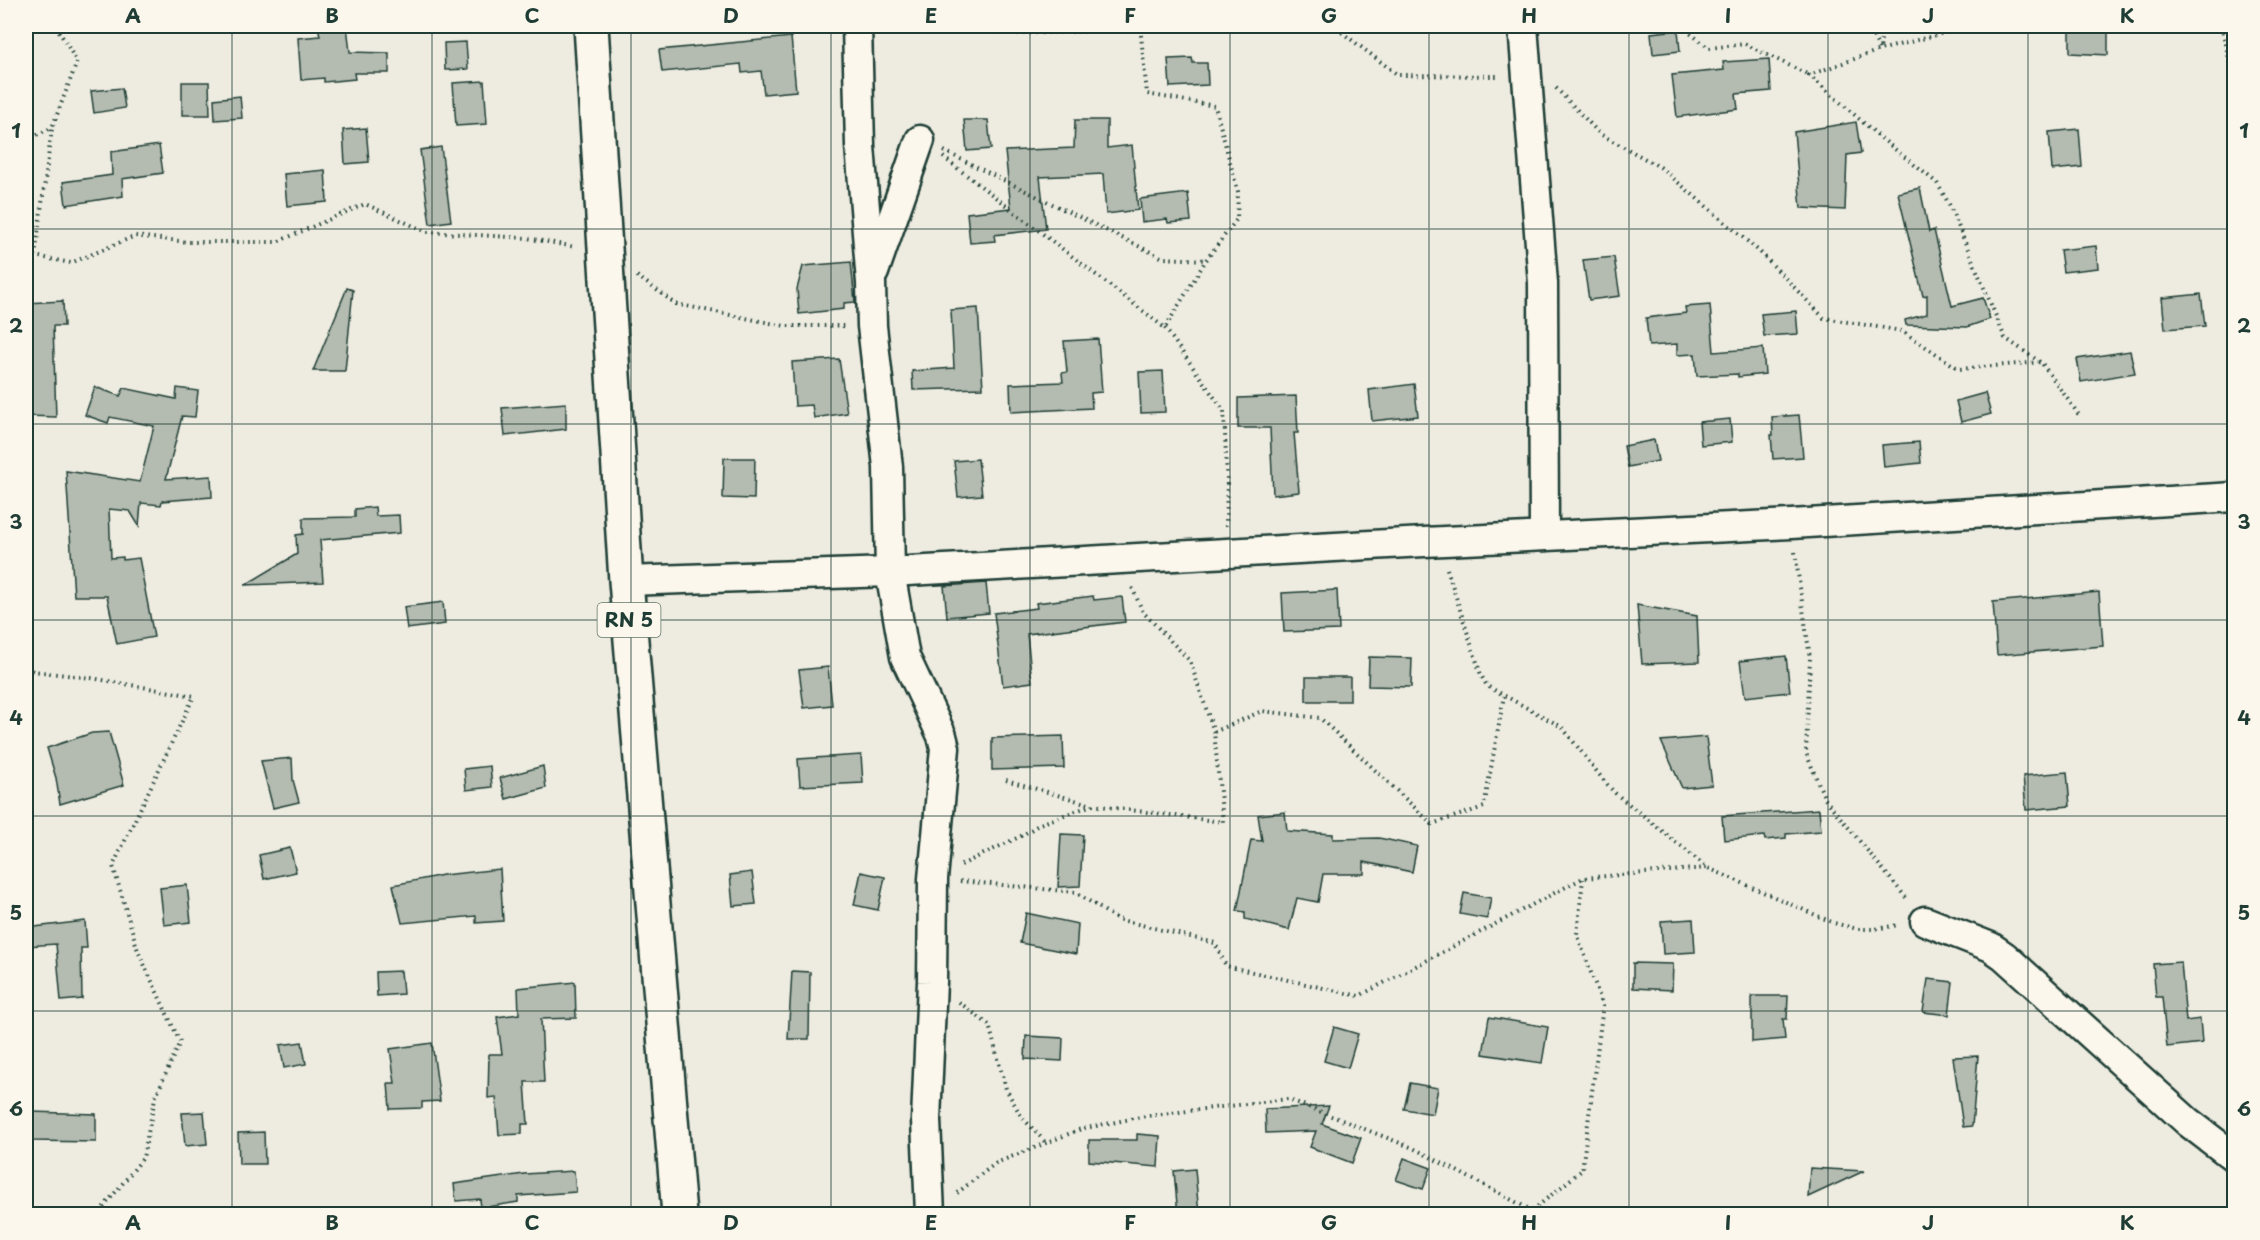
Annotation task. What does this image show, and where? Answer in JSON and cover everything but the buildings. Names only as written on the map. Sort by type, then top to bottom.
[{"type":"main road","name":"RN 5","points":[[591,26],[626,581],[679,1215]]},
{"type":"street","points":[[857,26],[860,146],[871,283],[872,326],[888,467],[890,572],[905,657],[945,747],[933,879],[933,982],[926,1120],[930,1214]]},
{"type":"street","points":[[1523,26],[1543,283],[1544,536]]},
{"type":"street","points":[[871,283],[920,140]]},
{"type":"street","points":[[626,581],[890,572],[1120,560],[1791,524],[2235,497]]},
{"type":"street","points":[[1925,921],[1991,947],[2004,956],[2188,1122],[2235,1157]]},
{"type":"path","points":[[35,256],[52,128],[76,62],[56,26]]},
{"type":"path","points":[[958,26],[1013,33],[1218,26]]},
{"type":"path","points":[[1301,26],[1336,28],[1398,75],[1526,66],[1600,134],[1660,166],[1760,252],[1824,318],[1902,331],[1959,369],[2041,362]]},
{"type":"path","points":[[1681,26],[1709,48],[1745,44],[1809,75],[1937,183],[1949,204],[2005,338],[2041,362],[2079,415]]},
{"type":"path","points":[[1868,26],[1880,50]]},
{"type":"path","points":[[1880,50],[1882,26]]},
{"type":"path","points":[[1809,75],[1880,50],[1970,26]]},
{"type":"path","points":[[2221,26],[2232,70],[2235,72]]},
{"type":"path","points":[[1140,27],[1147,94],[1215,106],[1238,192],[1237,219],[1206,260],[1166,328]]},
{"type":"path","points":[[26,140],[52,128]]},
{"type":"path","points":[[920,140],[1163,258],[1206,260]]},
{"type":"path","points":[[920,140],[1166,328],[1224,411],[1227,479],[1226,554]]},
{"type":"path","points":[[26,256],[71,263],[135,236],[188,242],[277,242],[365,204],[427,232],[527,238],[606,253],[676,304],[785,326],[872,326]]},
{"type":"path","points":[[1791,524],[1810,658],[1806,753],[1824,799],[1925,921]]},
{"type":"path","points":[[1424,542],[1445,563],[1481,675],[1487,686],[1562,727],[1615,793],[1708,868],[1834,922],[1857,929],[1874,929],[1925,921]]},
{"type":"path","points":[[1006,780],[1092,805],[1222,822],[1214,732],[1190,661],[1143,612],[1120,560]]},
{"type":"path","points":[[26,668],[33,671],[91,678],[194,696],[113,866],[138,951],[180,1042],[155,1098],[143,1158],[98,1215]]},
{"type":"path","points":[[1214,732],[1262,711],[1320,718],[1432,824],[1484,807],[1504,696]]},
{"type":"path","points":[[933,879],[1021,836],[1040,824],[1092,805]]},
{"type":"path","points":[[933,879],[1075,892],[1118,919],[1215,943],[1226,966],[1359,996],[1583,878],[1708,868]]},
{"type":"path","points":[[1530,1212],[1582,1170],[1603,1006],[1577,934],[1583,878]]},
{"type":"path","points":[[933,982],[989,1025],[1006,1089],[1021,1116],[1046,1143]]},
{"type":"path","points":[[930,1214],[996,1163],[1081,1129],[1146,1116],[1288,1099],[1413,1148],[1530,1212],[1554,1215]]}]
